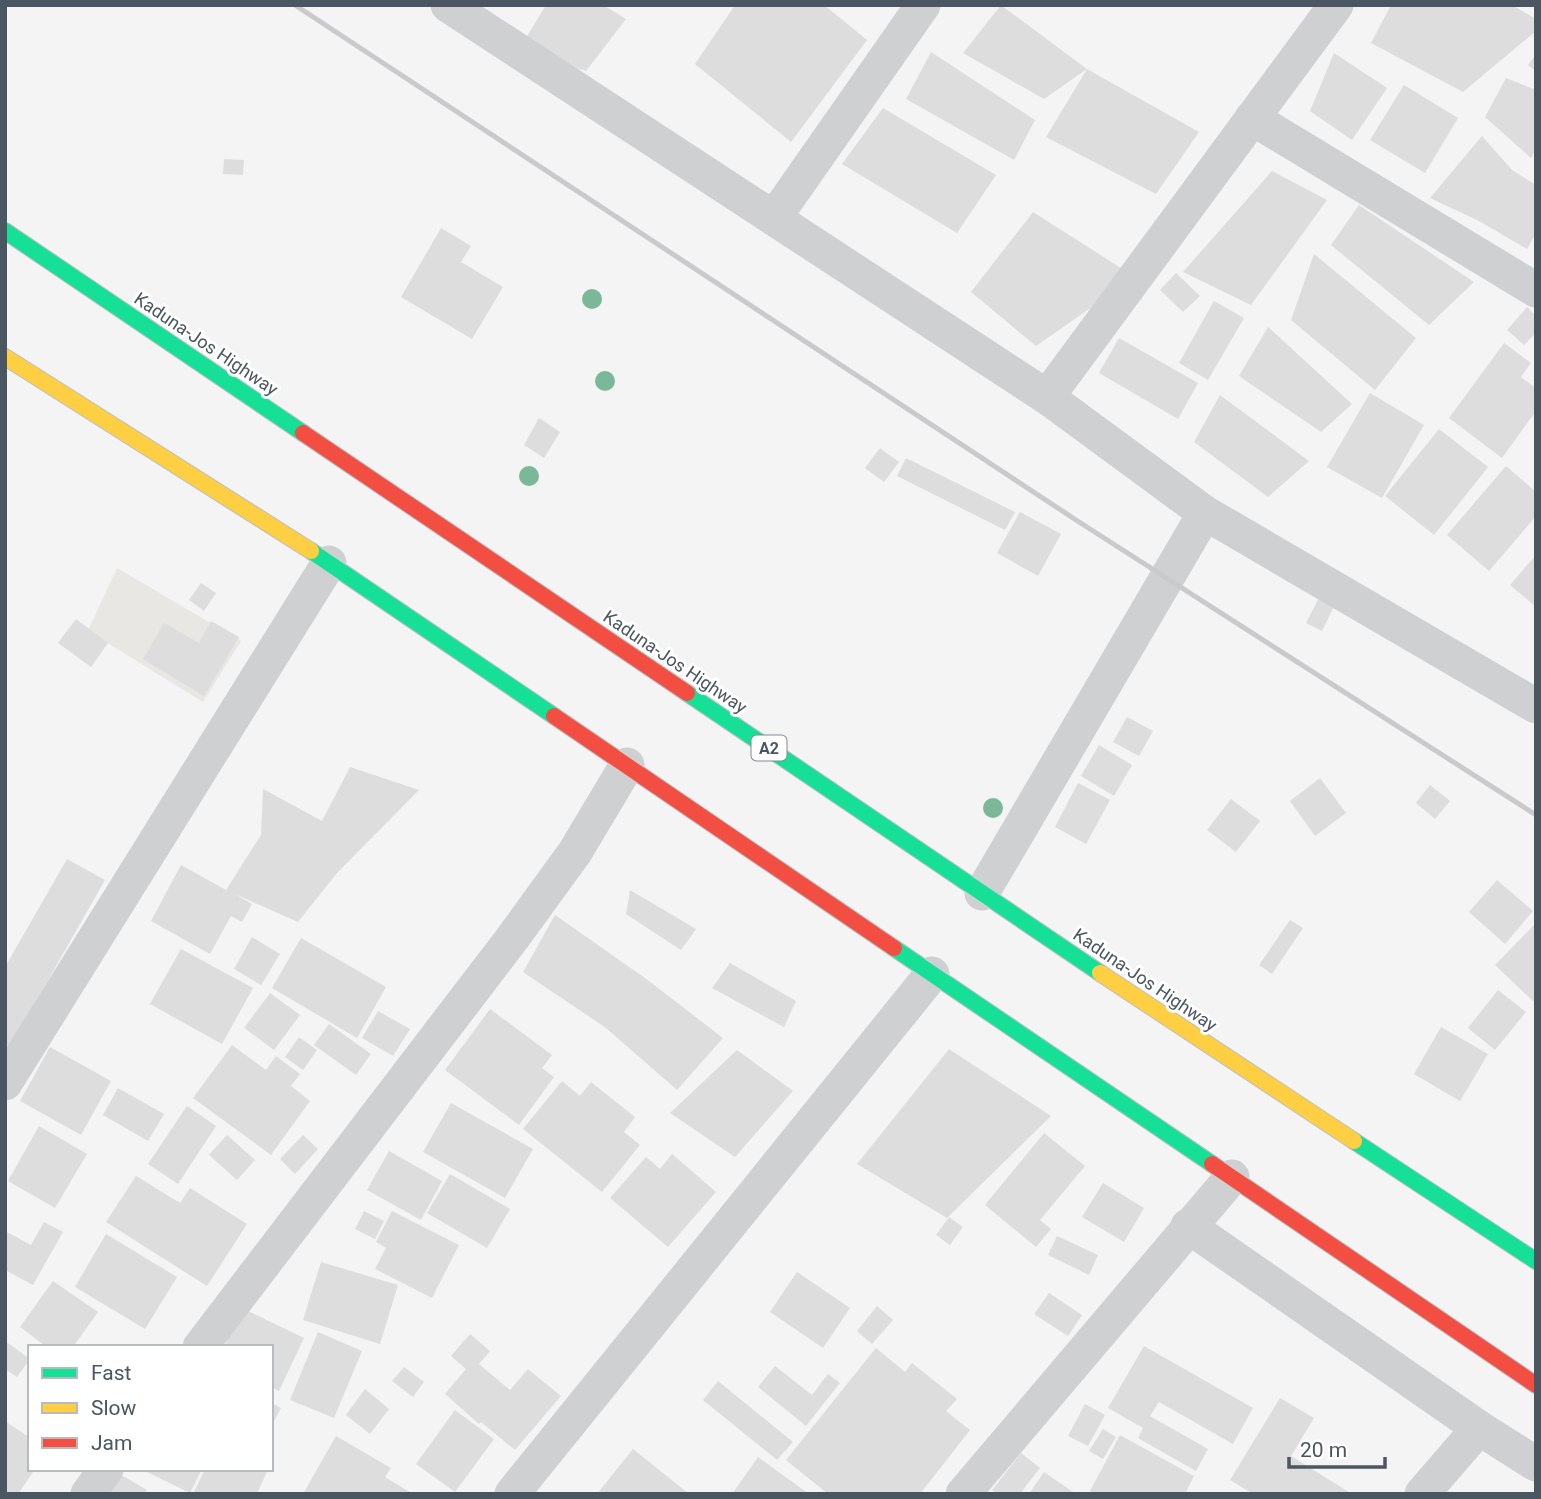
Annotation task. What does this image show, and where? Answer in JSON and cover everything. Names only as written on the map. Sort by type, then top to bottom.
[{"type":"highway","name":"Kaduna-Jos Highway","points":[[5,232],[1115,984],[1536,1261]]},
{"type":"highway","points":[[5,357],[329,563],[1536,1385]]},
{"type":"street","points":[[448,5],[493,17],[774,218],[1047,397],[1205,513],[1536,706]]},
{"type":"street","points":[[774,218],[923,5]]},
{"type":"street","points":[[1047,397],[1336,5]]},
{"type":"street","points":[[1252,118],[1536,290]]},
{"type":"street","points":[[982,893],[1205,513]]},
{"type":"street","points":[[5,1083],[329,563]]},
{"type":"street","points":[[202,1345],[514,936],[575,852],[627,765]]},
{"type":"street","points":[[512,1494],[932,974]]},
{"type":"street","points":[[964,1494],[1232,1177]]},
{"type":"street","points":[[1188,1226],[1479,1428],[1536,1464]]},
{"type":"street","points":[[1422,1494],[1479,1428]]},
{"type":"street","points":[[88,1494],[105,1471]]},
{"type":"shaded area","points":[[117,568],[241,641],[203,702],[88,631]]},
{"type":"building","points":[[546,5],[603,5],[626,19],[586,71],[518,51]]},
{"type":"building","points":[[735,5],[824,5],[867,40],[791,142],[695,64]]},
{"type":"building","points":[[1001,5],[1087,69],[1044,99],[963,53]]},
{"type":"building","points":[[1391,5],[1512,5],[1536,19],[1536,31],[1463,92],[1371,43]]},
{"type":"building","points":[[931,52],[1035,120],[1014,160],[906,99]]},
{"type":"building","points":[[1334,53],[1387,88],[1352,140],[1310,111]]},
{"type":"building","points":[[1536,54],[1536,71],[1528,65]]},
{"type":"building","points":[[1087,69],[1199,132],[1156,194],[1046,137]]},
{"type":"building","points":[[1506,78],[1536,90],[1536,149],[1531,158],[1485,117]]},
{"type":"building","points":[[1404,85],[1458,118],[1425,173],[1370,140]]},
{"type":"building","points":[[883,108],[996,175],[957,233],[842,164]]},
{"type":"building","points":[[1482,136],[1512,170],[1536,185],[1536,233],[1527,249],[1479,221],[1430,198]]},
{"type":"building","points":[[224,159],[244,160],[243,175],[223,174]]},
{"type":"building","points":[[1272,171],[1327,200],[1251,305],[1183,272]]},
{"type":"building","points":[[1359,205],[1474,282],[1429,325],[1331,245]]},
{"type":"building","points":[[1033,212],[1135,277],[1036,346],[971,292]]},
{"type":"building","points":[[441,228],[471,246],[461,262],[503,287],[472,339],[401,297]]},
{"type":"building","points":[[1314,254],[1416,338],[1375,390],[1291,320]]},
{"type":"building","points":[[1176,273],[1200,296],[1183,312],[1160,290]]},
{"type":"building","points":[[1214,301],[1244,318],[1208,380],[1179,363]]},
{"type":"building","points":[[1527,307],[1536,316],[1536,333],[1524,345],[1507,330]]},
{"type":"building","points":[[1268,327],[1352,404],[1321,432],[1239,376]]},
{"type":"building","points":[[1119,338],[1198,383],[1178,419],[1099,373]]},
{"type":"building","points":[[1504,343],[1531,363],[1521,377],[1536,388],[1536,411],[1502,458],[1449,418]]},
{"type":"building","points":[[1370,393],[1424,425],[1382,498],[1327,467]]},
{"type":"building","points":[[1220,395],[1309,461],[1268,497],[1194,442]]},
{"type":"building","points":[[539,418],[560,432],[544,458],[524,445]]},
{"type":"building","points":[[1439,429],[1488,467],[1434,535],[1385,496]]},
{"type":"building","points":[[880,448],[899,462],[884,482],[865,468]]},
{"type":"building","points":[[906,458],[1015,512],[1005,530],[897,476]]},
{"type":"building","points":[[1506,466],[1536,492],[1536,516],[1489,571],[1447,535]]},
{"type":"building","points":[[1020,512],[1061,534],[1038,576],[997,553]]},
{"type":"building","points":[[1536,555],[1536,607],[1510,585]]},
{"type":"building","points":[[201,583],[216,593],[204,611],[189,600]]},
{"type":"building","points":[[1321,594],[1336,602],[1322,631],[1306,623]]},
{"type":"building","points":[[76,619],[108,643],[91,667],[58,643]]},
{"type":"building","points":[[211,621],[239,637],[204,696],[143,659],[164,623],[199,643]]},
{"type":"building","points":[[1127,717],[1153,731],[1139,756],[1113,742]]},
{"type":"building","points":[[1099,745],[1132,765],[1114,796],[1081,776]]},
{"type":"building","points":[[350,767],[419,790],[337,873],[298,922],[235,894],[252,904],[242,922],[231,916],[210,954],[151,921],[181,865],[226,890],[261,835],[263,789],[322,821]]},
{"type":"building","points":[[1320,778],[1346,813],[1315,836],[1290,801]]},
{"type":"building","points":[[1078,783],[1110,800],[1086,844],[1055,827]]},
{"type":"building","points":[[1430,785],[1450,801],[1435,819],[1416,803]]},
{"type":"building","points":[[1231,799],[1260,821],[1236,852],[1207,830]]},
{"type":"building","points":[[67,859],[105,880],[10,1047],[5,1044],[5,967]]},
{"type":"building","points":[[1497,880],[1533,911],[1505,944],[1469,912]]},
{"type":"building","points":[[630,890],[696,929],[681,950],[626,914]]},
{"type":"building","points":[[555,915],[645,978],[723,1038],[677,1090],[606,1028],[523,972]]},
{"type":"building","points":[[1290,920],[1303,928],[1272,974],[1259,965]]},
{"type":"building","points":[[1534,925],[1536,926],[1536,1004],[1495,965]]},
{"type":"building","points":[[252,937],[280,954],[261,985],[234,969]]},
{"type":"building","points":[[301,938],[386,987],[357,1038],[272,988]]},
{"type":"building","points":[[181,949],[253,988],[222,1044],[150,1004]]},
{"type":"building","points":[[730,963],[796,1001],[784,1027],[712,988]]},
{"type":"building","points":[[1498,990],[1526,1012],[1495,1050],[1468,1028]]},
{"type":"building","points":[[270,993],[300,1015],[274,1050],[244,1028]]},
{"type":"building","points":[[490,1009],[552,1055],[542,1068],[554,1077],[519,1125],[445,1070]]},
{"type":"building","points":[[378,1011],[410,1029],[393,1056],[362,1038]]},
{"type":"building","points":[[329,1024],[371,1054],[356,1075],[314,1045]]},
{"type":"building","points":[[1441,1027],[1488,1054],[1460,1101],[1414,1074]]},
{"type":"building","points":[[299,1037],[317,1050],[303,1070],[285,1057]]},
{"type":"building","points":[[232,1045],[266,1070],[276,1056],[300,1074],[291,1086],[310,1101],[271,1155],[193,1098]]},
{"type":"building","points":[[50,1047],[111,1081],[81,1135],[20,1101]]},
{"type":"building","points":[[949,1049],[1051,1116],[947,1218],[857,1164]]},
{"type":"building","points":[[737,1050],[793,1091],[735,1157],[670,1113]]},
{"type":"building","points":[[562,1081],[580,1096],[591,1082],[635,1117],[624,1132],[640,1145],[602,1192],[523,1129]]},
{"type":"building","points":[[118,1088],[164,1114],[148,1141],[103,1115]]},
{"type":"building","points":[[451,1103],[533,1149],[505,1198],[423,1152]]},
{"type":"building","points":[[187,1106],[216,1126],[178,1184],[148,1164]]},
{"type":"building","points":[[39,1126],[87,1154],[55,1208],[8,1181]]},
{"type":"building","points":[[1044,1133],[1085,1166],[1040,1220],[1051,1229],[1036,1247],[985,1205]]},
{"type":"building","points":[[227,1135],[255,1160],[237,1180],[209,1155]]},
{"type":"building","points":[[303,1135],[318,1149],[295,1174],[280,1159]]},
{"type":"building","points":[[389,1151],[442,1181],[421,1220],[367,1190]]},
{"type":"building","points":[[672,1154],[716,1192],[668,1247],[610,1198],[646,1157],[660,1169]]},
{"type":"building","points":[[450,1174],[510,1209],[487,1248],[427,1213]]},
{"type":"building","points":[[136,1176],[180,1203],[190,1188],[247,1224],[207,1286],[106,1222]]},
{"type":"building","points":[[1103,1183],[1144,1208],[1124,1242],[1082,1217]]},
{"type":"building","points":[[364,1211],[384,1221],[375,1239],[355,1229]]},
{"type":"building","points":[[392,1211],[459,1245],[432,1298],[375,1269],[386,1248],[376,1242]]},
{"type":"building","points":[[949,1217],[963,1227],[950,1245],[936,1235]]},
{"type":"building","points":[[44,1222],[63,1232],[33,1285],[5,1270],[5,1231],[31,1245]]},
{"type":"building","points":[[106,1234],[177,1277],[145,1329],[75,1287]]},
{"type":"building","points":[[1057,1236],[1098,1255],[1089,1275],[1048,1255]]},
{"type":"building","points":[[321,1262],[398,1285],[380,1344],[303,1320]]},
{"type":"building","points":[[797,1272],[850,1308],[823,1348],[770,1312]]},
{"type":"building","points":[[53,1281],[98,1312],[74,1345],[44,1345],[20,1327]]},
{"type":"building","points":[[1049,1293],[1082,1315],[1068,1336],[1034,1314]]},
{"type":"building","points":[[877,1306],[893,1320],[872,1344],[857,1331]]},
{"type":"building","points":[[242,1308],[304,1338],[279,1391],[273,1388],[273,1345],[225,1345]]},
{"type":"building","points":[[318,1332],[362,1351],[334,1418],[290,1400]]},
{"type":"building","points":[[470,1334],[490,1351],[479,1364],[510,1390],[528,1369],[561,1396],[515,1450],[481,1422],[479,1424],[445,1394],[466,1369],[451,1356]]},
{"type":"building","points":[[5,1341],[28,1358],[28,1362],[17,1377],[5,1369]]},
{"type":"building","points":[[1144,1346],[1253,1408],[1233,1444],[1159,1402],[1150,1416],[1208,1449],[1196,1471],[1138,1438],[1143,1428],[1108,1408]]},
{"type":"building","points":[[876,1348],[905,1372],[912,1363],[957,1399],[946,1411],[970,1430],[920,1494],[828,1494],[786,1460]]},
{"type":"building","points":[[775,1366],[812,1395],[828,1374],[840,1383],[806,1426],[758,1387]]},
{"type":"building","points":[[404,1367],[424,1382],[413,1397],[392,1381]]},
{"type":"building","points":[[718,1381],[793,1442],[777,1460],[703,1400]]},
{"type":"building","points":[[365,1389],[389,1409],[370,1434],[346,1415]]},
{"type":"building","points":[[1280,1398],[1314,1418],[1291,1456],[1352,1494],[1253,1494],[1230,1480]]},
{"type":"building","points":[[273,1404],[281,1408],[273,1423]]},
{"type":"building","points":[[1085,1404],[1105,1415],[1088,1446],[1068,1436]]},
{"type":"building","points":[[455,1410],[494,1439],[455,1492],[416,1464]]},
{"type":"building","points":[[5,1421],[28,1437],[28,1471],[34,1471],[18,1494],[5,1494]]},
{"type":"building","points":[[1103,1429],[1116,1437],[1103,1459],[1089,1451]]},
{"type":"building","points":[[1120,1435],[1194,1476],[1185,1494],[1095,1494],[1090,1491]]},
{"type":"building","points":[[336,1436],[391,1468],[385,1477],[413,1494],[303,1494]]},
{"type":"building","points":[[633,1449],[689,1494],[597,1494]]},
{"type":"building","points":[[1021,1453],[1040,1468],[1020,1494],[997,1494],[992,1490]]},
{"type":"building","points":[[758,1457],[809,1494],[732,1494]]},
{"type":"building","points":[[110,1471],[114,1471],[147,1490],[145,1494],[93,1494]]},
{"type":"building","points":[[145,1471],[201,1471],[190,1493]]},
{"type":"building","points":[[204,1471],[267,1471],[257,1494],[193,1494]]},
{"type":"building","points":[[1044,1472],[1076,1494],[1029,1494]]},
{"type":"railway","points":[[295,5],[1076,520],[1536,815]]},
{"type":"traffic: fast","points":[[5,231],[303,433]]},
{"type":"traffic: fast","points":[[311,551],[554,716]]},
{"type":"traffic: fast","points":[[687,693],[1100,973]]},
{"type":"traffic: fast","points":[[894,948],[1212,1164]]},
{"type":"traffic: fast","points":[[1354,1141],[1536,1261]]},
{"type":"traffic: slow","points":[[5,357],[311,551]]},
{"type":"traffic: slow","points":[[1100,973],[1354,1141]]},
{"type":"traffic: jam","points":[[303,433],[687,693]]},
{"type":"traffic: jam","points":[[554,716],[894,948]]},
{"type":"traffic: jam","points":[[1212,1164],[1536,1385]]}]
